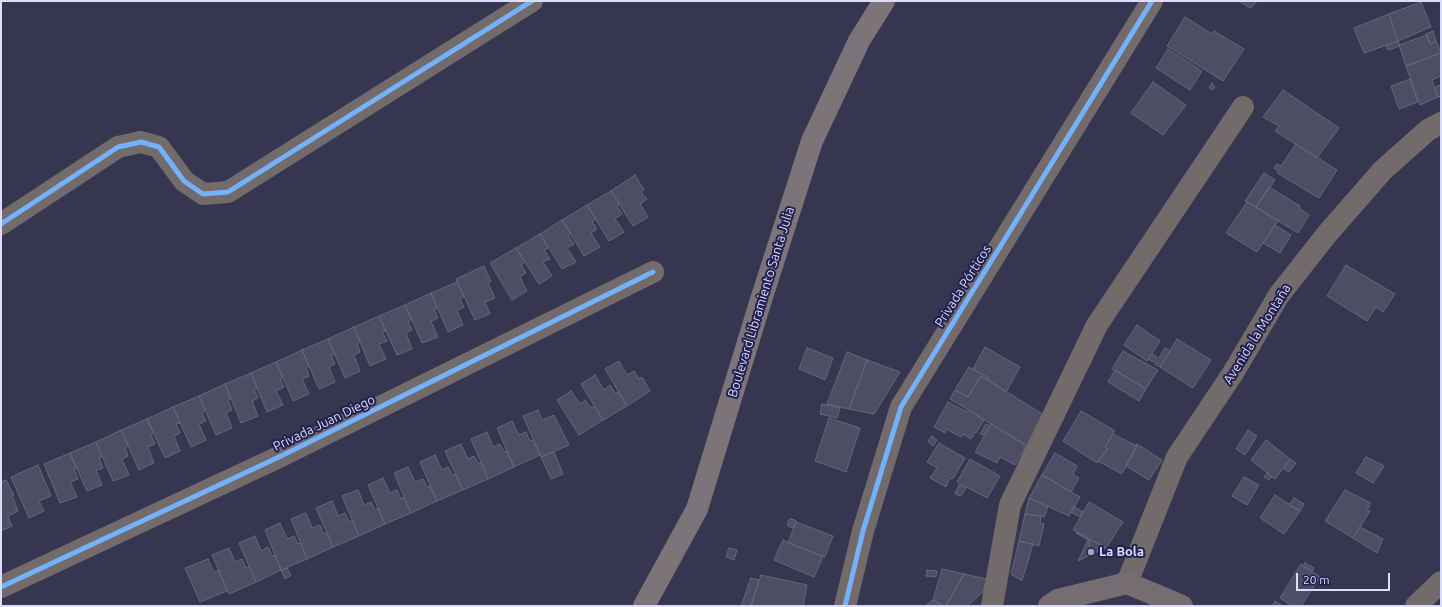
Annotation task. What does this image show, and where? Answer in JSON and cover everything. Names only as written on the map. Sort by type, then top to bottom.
[{"type":"main road","name":"Boulevard Libramiento Santa Julia","points":[[644,606],[697,509],[760,303],[812,141],[859,41],[884,1]]},
{"type":"main road","points":[[1049,606],[1058,600],[1127,583],[1182,606]]},
{"type":"street","points":[[1,224],[118,147],[141,142],[159,147],[184,181],[203,194],[228,192],[532,1]]},
{"type":"street","name":"Privada Pórticos","points":[[845,606],[863,531],[901,407],[1152,1]]},
{"type":"street","points":[[992,606],[1010,505],[1097,325],[1243,107]]},
{"type":"street","name":"Avenida la Montaña","points":[[1127,583],[1177,457],[1233,373],[1279,295],[1327,234],[1383,170],[1428,130],[1441,123]]},
{"type":"street","name":"Privada Juan Diego","points":[[1,587],[279,457],[653,272]]},
{"type":"street","points":[[1416,606],[1441,582]]},
{"type":"building","points":[[1239,1],[1258,1],[1250,8]]},
{"type":"building","points":[[1421,2],[1431,27],[1398,41],[1389,14]]},
{"type":"building","points":[[1389,14],[1398,41],[1364,53],[1354,28]]},
{"type":"building","points":[[1185,17],[1212,34],[1214,31],[1244,49],[1223,81],[1167,46]]},
{"type":"building","points":[[1433,31],[1436,41],[1430,44],[1426,34]]},
{"type":"building","points":[[1427,35],[1430,44],[1436,41],[1441,53],[1406,66],[1399,45]]},
{"type":"building","points":[[1398,41],[1400,46],[1388,50],[1386,45]]},
{"type":"building","points":[[1168,49],[1202,71],[1190,90],[1156,68]]},
{"type":"building","points":[[1441,53],[1441,76],[1432,80],[1438,97],[1420,105],[1406,66]]},
{"type":"building","points":[[1410,79],[1418,102],[1399,109],[1391,86]]},
{"type":"building","points":[[1153,82],[1186,105],[1163,135],[1131,113]]},
{"type":"building","points":[[1212,83],[1215,87],[1212,90],[1209,87]]},
{"type":"building","points":[[1441,85],[1441,96],[1438,97],[1435,87]]},
{"type":"building","points":[[1283,90],[1339,128],[1317,158],[1275,131],[1279,126],[1263,117]]},
{"type":"building","points":[[1296,144],[1337,170],[1319,198],[1277,173],[1279,171],[1274,168],[1277,164],[1281,166]]},
{"type":"building","points":[[1264,173],[1275,180],[1256,207],[1245,201]]},
{"type":"building","points":[[635,175],[644,190],[641,192],[647,199],[640,204],[648,217],[633,226],[611,191]]},
{"type":"building","points":[[1269,187],[1300,206],[1299,208],[1309,215],[1298,233],[1256,207]]},
{"type":"building","points":[[611,191],[620,204],[617,206],[622,214],[615,219],[624,232],[609,241],[587,205]]},
{"type":"building","points":[[1247,202],[1278,221],[1257,252],[1226,233]]},
{"type":"building","points":[[587,205],[596,219],[592,221],[597,229],[591,233],[600,247],[584,256],[562,220]]},
{"type":"building","points":[[562,220],[571,233],[568,235],[574,244],[567,248],[576,262],[562,269],[540,234]]},
{"type":"building","points":[[1275,225],[1291,235],[1280,253],[1263,243]]},
{"type":"building","points":[[540,234],[548,248],[544,250],[550,259],[543,262],[552,276],[539,284],[516,248]]},
{"type":"building","points":[[516,248],[525,262],[521,265],[526,273],[520,277],[527,291],[512,300],[490,263]]},
{"type":"building","points":[[1346,265],[1395,294],[1383,312],[1376,307],[1367,321],[1327,296]]},
{"type":"building","points":[[484,266],[491,282],[488,283],[495,298],[485,302],[490,314],[475,320],[456,279]]},
{"type":"building","points":[[457,282],[464,297],[460,298],[464,307],[457,310],[463,325],[448,332],[431,293]]},
{"type":"building","points":[[431,293],[437,308],[434,309],[438,318],[431,321],[438,337],[422,343],[405,305]]},
{"type":"building","points":[[405,305],[412,319],[408,321],[412,330],[406,333],[412,349],[397,355],[379,316]]},
{"type":"building","points":[[379,316],[386,331],[382,332],[387,341],[379,344],[386,359],[370,366],[354,327]]},
{"type":"building","points":[[1137,325],[1160,341],[1147,361],[1124,345]]},
{"type":"building","points":[[354,327],[360,342],[357,343],[360,352],[354,355],[360,371],[345,378],[328,339]]},
{"type":"building","points":[[328,339],[335,354],[331,355],[335,364],[329,367],[335,382],[319,389],[302,350]]},
{"type":"building","points":[[1177,339],[1211,360],[1193,388],[1160,367]]},
{"type":"building","points":[[985,347],[1020,367],[1006,392],[987,380],[989,378],[973,369]]},
{"type":"building","points":[[807,348],[833,358],[825,380],[799,369]]},
{"type":"building","points":[[1165,348],[1170,351],[1160,367],[1155,364]]},
{"type":"building","points":[[302,350],[309,366],[306,367],[309,376],[302,379],[309,394],[293,401],[276,362]]},
{"type":"building","points":[[1123,351],[1158,370],[1146,389],[1112,369]]},
{"type":"building","points":[[847,352],[867,360],[849,409],[827,404]]},
{"type":"building","points":[[1152,354],[1157,357],[1154,362],[1148,359]]},
{"type":"building","points":[[867,360],[900,372],[874,414],[849,409]]},
{"type":"building","points":[[619,361],[627,375],[634,371],[639,379],[642,377],[650,391],[627,406],[605,369]]},
{"type":"building","points":[[276,362],[283,378],[280,379],[284,387],[276,391],[283,405],[267,412],[251,373]]},
{"type":"building","points":[[969,367],[989,378],[987,380],[981,376],[968,397],[955,390]]},
{"type":"building","points":[[1115,370],[1146,389],[1139,401],[1108,382]]},
{"type":"building","points":[[251,373],[257,388],[254,389],[258,398],[252,401],[258,416],[241,423],[225,384]]},
{"type":"building","points":[[595,375],[604,390],[610,385],[615,393],[618,392],[627,406],[603,420],[581,384]]},
{"type":"building","points":[[981,376],[1049,418],[1031,448],[950,399],[955,390],[968,397]]},
{"type":"building","points":[[225,384],[231,399],[228,400],[232,410],[226,413],[232,428],[216,435],[199,396]]},
{"type":"building","points":[[571,391],[580,404],[585,400],[591,408],[594,406],[603,420],[579,435],[557,400]]},
{"type":"building","points":[[199,396],[205,411],[202,413],[206,421],[199,424],[206,440],[191,447],[173,407]]},
{"type":"building","points":[[948,402],[967,412],[969,410],[984,420],[971,439],[963,434],[961,437],[946,429],[945,433],[934,427]]},
{"type":"building","points":[[822,404],[840,408],[837,418],[820,414]]},
{"type":"building","points":[[173,407],[180,423],[176,424],[180,433],[174,436],[180,451],[165,458],[147,419]]},
{"type":"building","points":[[538,410],[542,420],[554,415],[569,445],[541,457],[523,416]]},
{"type":"building","points":[[1081,411],[1115,431],[1105,447],[1108,449],[1097,463],[1063,441]]},
{"type":"building","points":[[829,418],[860,428],[846,472],[815,461]]},
{"type":"building","points":[[147,419],[154,433],[151,435],[155,444],[148,447],[154,463],[139,470],[121,430]]},
{"type":"building","points":[[512,421],[519,435],[526,432],[530,441],[533,440],[540,455],[514,467],[497,428]]},
{"type":"building","points":[[986,424],[990,426],[984,435],[980,434]]},
{"type":"building","points":[[991,424],[1026,446],[1015,465],[1000,457],[997,463],[975,452]]},
{"type":"building","points":[[121,430],[128,446],[125,448],[128,456],[122,459],[129,475],[113,481],[96,442]]},
{"type":"building","points":[[1248,430],[1257,436],[1245,455],[1236,449]]},
{"type":"building","points":[[487,432],[493,447],[500,444],[504,452],[507,451],[514,467],[488,479],[471,439]]},
{"type":"building","points":[[1113,434],[1137,446],[1122,474],[1098,461],[1108,449],[1105,447]]},
{"type":"building","points":[[932,436],[937,440],[933,446],[928,441]]},
{"type":"building","points":[[1266,440],[1290,459],[1275,479],[1251,460]]},
{"type":"building","points":[[96,442],[102,457],[99,458],[103,468],[96,470],[102,485],[87,491],[70,453]]},
{"type":"building","points":[[939,443],[965,458],[953,479],[950,478],[946,487],[930,478],[937,468],[927,462]]},
{"type":"building","points":[[461,444],[468,459],[474,456],[479,464],[482,463],[488,479],[463,490],[445,451]]},
{"type":"building","points":[[1137,444],[1162,460],[1149,480],[1126,466]]},
{"type":"building","points":[[554,452],[563,474],[551,479],[541,457]]},
{"type":"building","points":[[70,453],[76,468],[74,469],[78,479],[70,482],[77,497],[60,503],[44,464]]},
{"type":"building","points":[[1055,453],[1077,466],[1073,474],[1079,478],[1071,492],[1042,475]]},
{"type":"building","points":[[435,455],[442,470],[448,467],[453,476],[455,474],[463,490],[437,501],[420,462]]},
{"type":"building","points":[[1366,457],[1384,466],[1373,483],[1356,473]]},
{"type":"building","points":[[970,459],[1000,476],[987,498],[957,482]]},
{"type":"building","points":[[1290,459],[1296,463],[1289,472],[1284,469]]},
{"type":"building","points":[[38,465],[51,496],[39,501],[44,511],[29,518],[11,477]]},
{"type":"building","points":[[408,467],[415,482],[423,479],[427,487],[430,486],[437,501],[411,513],[394,473]]},
{"type":"building","points":[[1267,473],[1272,477],[1269,480],[1264,477]]},
{"type":"building","points":[[1042,475],[1080,497],[1069,516],[1029,498]]},
{"type":"building","points":[[1244,477],[1259,485],[1247,505],[1232,496]]},
{"type":"building","points":[[383,478],[390,493],[397,490],[401,499],[404,497],[411,513],[385,524],[368,485]]},
{"type":"building","points":[[6,480],[14,495],[12,495],[18,511],[8,516],[12,526],[1,531],[1,482]]},
{"type":"building","points":[[959,485],[966,488],[961,496],[955,494]]},
{"type":"building","points":[[358,490],[364,505],[371,502],[375,510],[378,508],[385,524],[359,536],[342,496]]},
{"type":"building","points":[[1345,490],[1371,503],[1367,510],[1370,511],[1353,538],[1325,521]]},
{"type":"building","points":[[1275,495],[1300,511],[1284,534],[1260,518]]},
{"type":"building","points":[[1029,498],[1048,507],[1044,517],[1025,514]]},
{"type":"building","points":[[1294,498],[1304,504],[1300,511],[1289,505]]},
{"type":"building","points":[[332,501],[338,516],[345,513],[349,522],[352,520],[359,536],[333,547],[316,508]]},
{"type":"building","points":[[1089,502],[1123,522],[1106,548],[1073,530]]},
{"type":"building","points":[[1074,507],[1083,512],[1080,517],[1071,512]]},
{"type":"building","points":[[306,513],[312,528],[320,525],[323,534],[327,532],[333,547],[307,559],[291,519]]},
{"type":"building","points":[[1025,514],[1041,516],[1040,523],[1044,524],[1039,546],[1019,541]]},
{"type":"building","points":[[790,519],[795,520],[796,522],[793,528],[788,526],[788,521]]},
{"type":"building","points":[[796,522],[833,536],[825,557],[788,543]]},
{"type":"building","points":[[280,523],[287,539],[294,536],[298,544],[301,543],[307,559],[281,570],[265,530]]},
{"type":"building","points":[[1360,527],[1383,539],[1377,553],[1353,538]]},
{"type":"building","points":[[1077,532],[1089,539],[1090,555],[1078,561],[1088,540],[1076,533]]},
{"type":"building","points":[[255,536],[261,551],[268,547],[272,556],[275,555],[281,570],[256,582],[239,543]]},
{"type":"building","points":[[1089,539],[1106,548],[1090,555]]},
{"type":"building","points":[[783,540],[823,557],[814,577],[774,560]]},
{"type":"building","points":[[1019,541],[1033,544],[1022,581],[1011,574]]},
{"type":"building","points":[[229,548],[235,562],[242,559],[246,568],[249,566],[256,582],[229,594],[212,555]]},
{"type":"building","points":[[729,548],[737,550],[734,560],[726,557]]},
{"type":"building","points":[[208,559],[214,572],[219,570],[227,591],[200,602],[185,568]]},
{"type":"building","points":[[1305,563],[1314,568],[1312,571],[1303,566]]},
{"type":"building","points":[[1301,564],[1320,577],[1301,606],[1292,606],[1280,598]]},
{"type":"building","points":[[287,568],[291,575],[285,579],[281,570]]},
{"type":"building","points":[[942,569],[964,574],[946,606],[943,606],[933,600]]},
{"type":"building","points":[[927,570],[937,571],[936,577],[926,576]]},
{"type":"building","points":[[964,574],[987,579],[983,592],[967,606],[946,606]]},
{"type":"building","points":[[761,575],[807,585],[803,606],[751,606]]},
{"type":"building","points":[[751,578],[759,580],[751,606],[741,606]]},
{"type":"building","points":[[933,600],[943,606],[925,606]]},
{"type":"building","points":[[1275,601],[1283,606],[1272,606]]},
{"type":"cycle path","points":[[1,224],[118,147],[141,142],[159,147],[184,181],[203,194],[228,192],[532,1]]},
{"type":"cycle path","points":[[845,606],[863,531],[901,407],[1152,1]]},
{"type":"cycle path","points":[[1,587],[279,457],[653,272]]},
{"type":"place","name":"La Bola","points":[[1091,552]]}]
